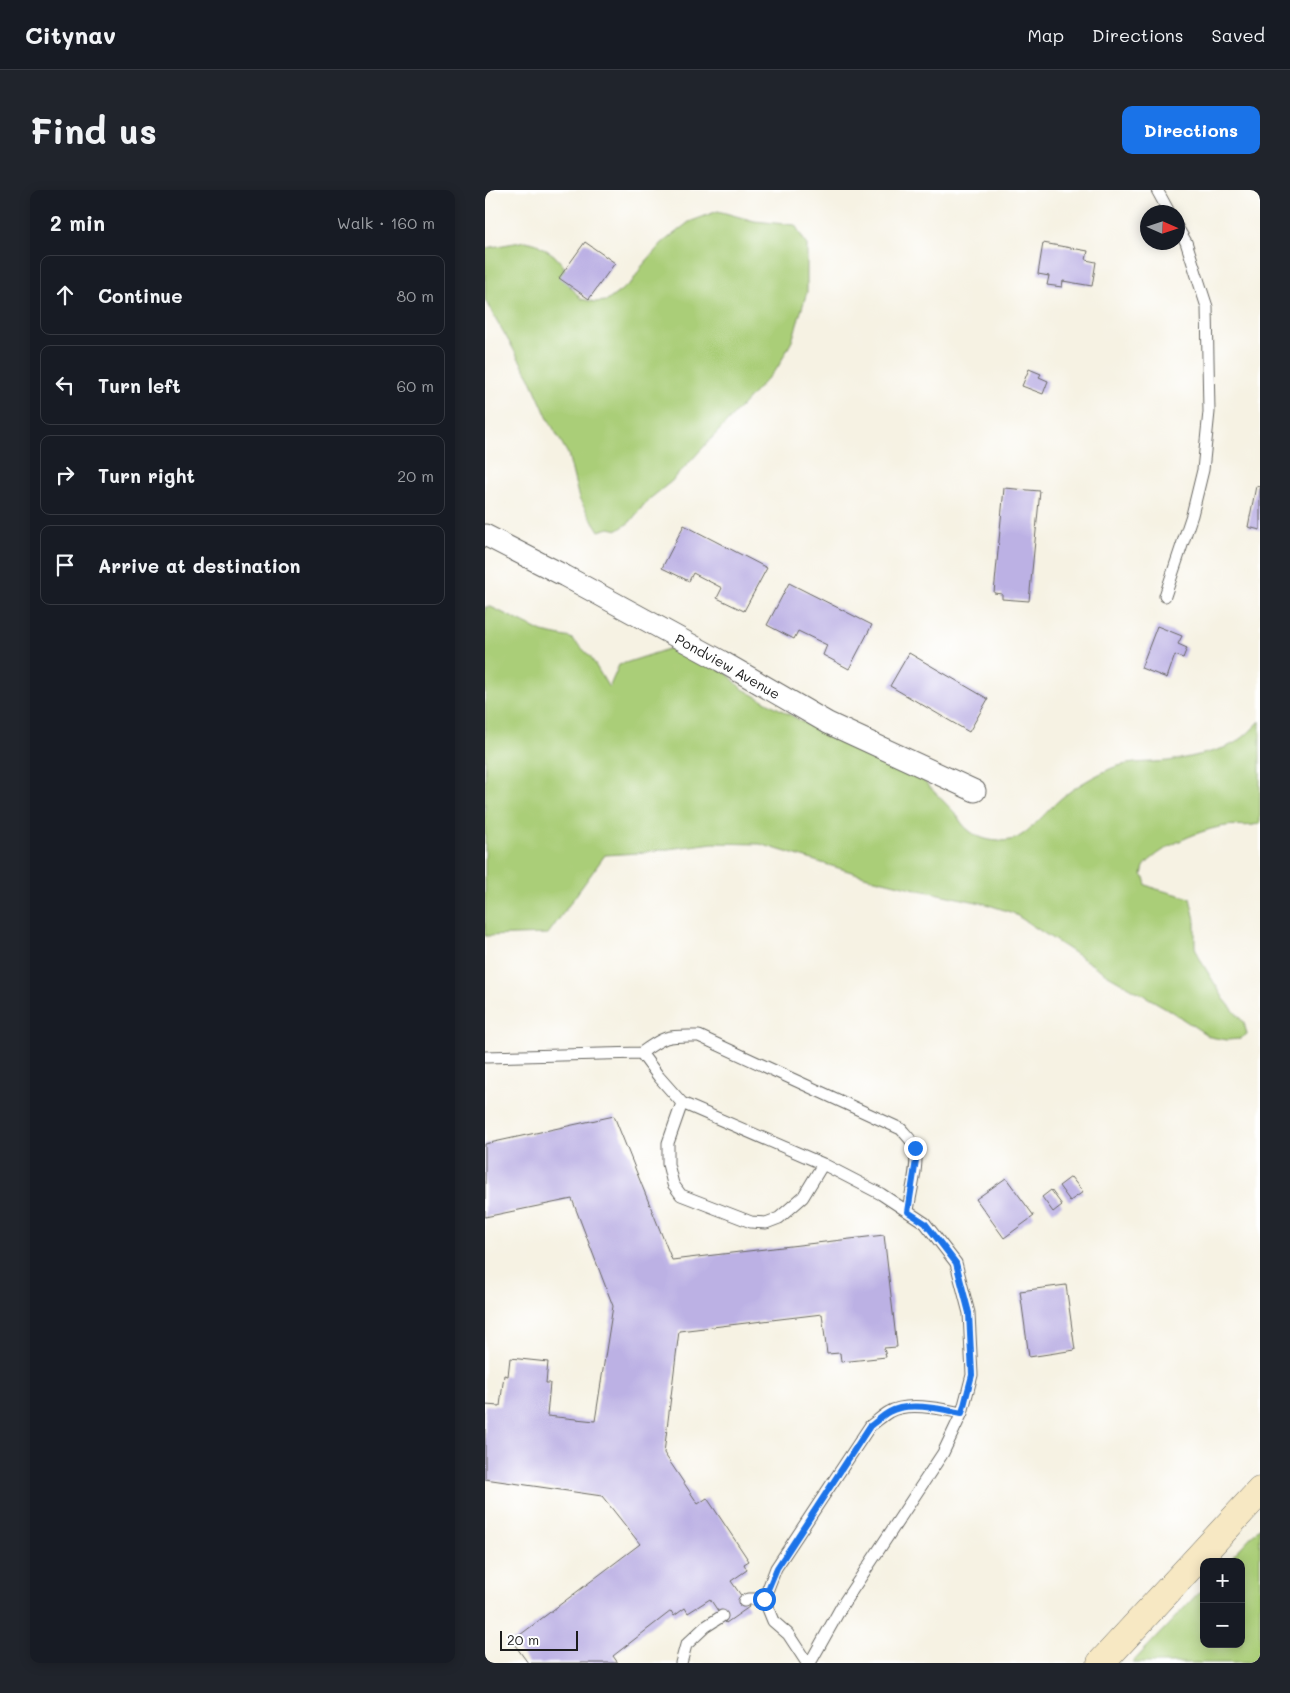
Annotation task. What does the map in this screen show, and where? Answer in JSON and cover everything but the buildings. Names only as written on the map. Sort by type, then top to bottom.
[{"type":"main road","points":[[1101,1663],[1260,1492]]},
{"type":"street","name":"Pondview Avenue","points":[[485,535],[573,580],[713,656],[828,723],[975,791]]},
{"type":"lane","points":[[1157,190],[1165,205]]},
{"type":"lane","points":[[1165,596],[1192,515],[1203,470],[1209,412],[1207,307],[1185,240]]},
{"type":"lane","points":[[485,1057],[641,1053],[661,1039],[670,1036],[699,1036],[901,1129],[915,1148],[916,1160],[908,1212]]},
{"type":"lane","points":[[641,1053],[659,1078],[682,1103],[823,1164],[881,1194],[925,1223],[956,1263],[969,1313],[972,1375],[962,1413],[943,1453],[843,1604],[809,1663],[788,1634],[773,1620],[764,1599],[777,1568],[870,1426],[890,1411],[907,1408],[935,1408],[962,1413]]},
{"type":"lane","points":[[682,1103],[668,1143],[668,1164],[673,1184],[681,1195],[751,1222],[766,1224],[779,1218],[803,1197],[823,1164]]},
{"type":"lane","points":[[745,1601],[748,1599],[764,1599]]},
{"type":"lane","points":[[681,1663],[686,1645],[705,1627],[722,1616]]},
{"type":"green space","points":[[718,211],[754,221],[795,225],[807,245],[807,292],[792,341],[778,367],[672,481],[647,501],[630,522],[618,530],[609,528],[599,531],[579,499],[568,454],[548,419],[530,378],[485,300],[485,250],[486,248],[526,241],[537,244],[554,255],[563,265],[570,286],[581,299],[595,302],[607,301],[632,282],[642,266],[662,243],[689,222]]},
{"type":"green space","points":[[485,607],[491,607],[542,632],[571,638],[590,656],[609,688],[619,665],[671,648],[721,667],[741,688],[805,723],[828,734],[903,760],[957,815],[967,829],[981,838],[989,840],[1006,841],[1019,837],[1069,792],[1112,768],[1133,763],[1168,761],[1214,751],[1232,745],[1260,721],[1260,823],[1216,828],[1183,839],[1153,857],[1145,865],[1142,875],[1146,885],[1190,898],[1195,920],[1195,947],[1201,961],[1224,999],[1244,1023],[1247,1034],[1240,1039],[1227,1040],[1210,1037],[1166,1008],[1108,975],[1013,913],[986,904],[871,878],[760,844],[713,843],[638,853],[605,855],[548,934],[485,936]]},
{"type":"green space","points":[[1260,1527],[1260,1663],[1132,1663],[1200,1591],[1200,1648],[1245,1648],[1245,1558],[1231,1558]]},
{"type":"route","points":[[764,1599],[777,1568],[870,1426],[890,1411],[907,1408],[935,1408],[962,1413],[972,1375],[969,1313],[956,1263],[925,1223],[908,1212],[916,1160],[915,1148]]}]
